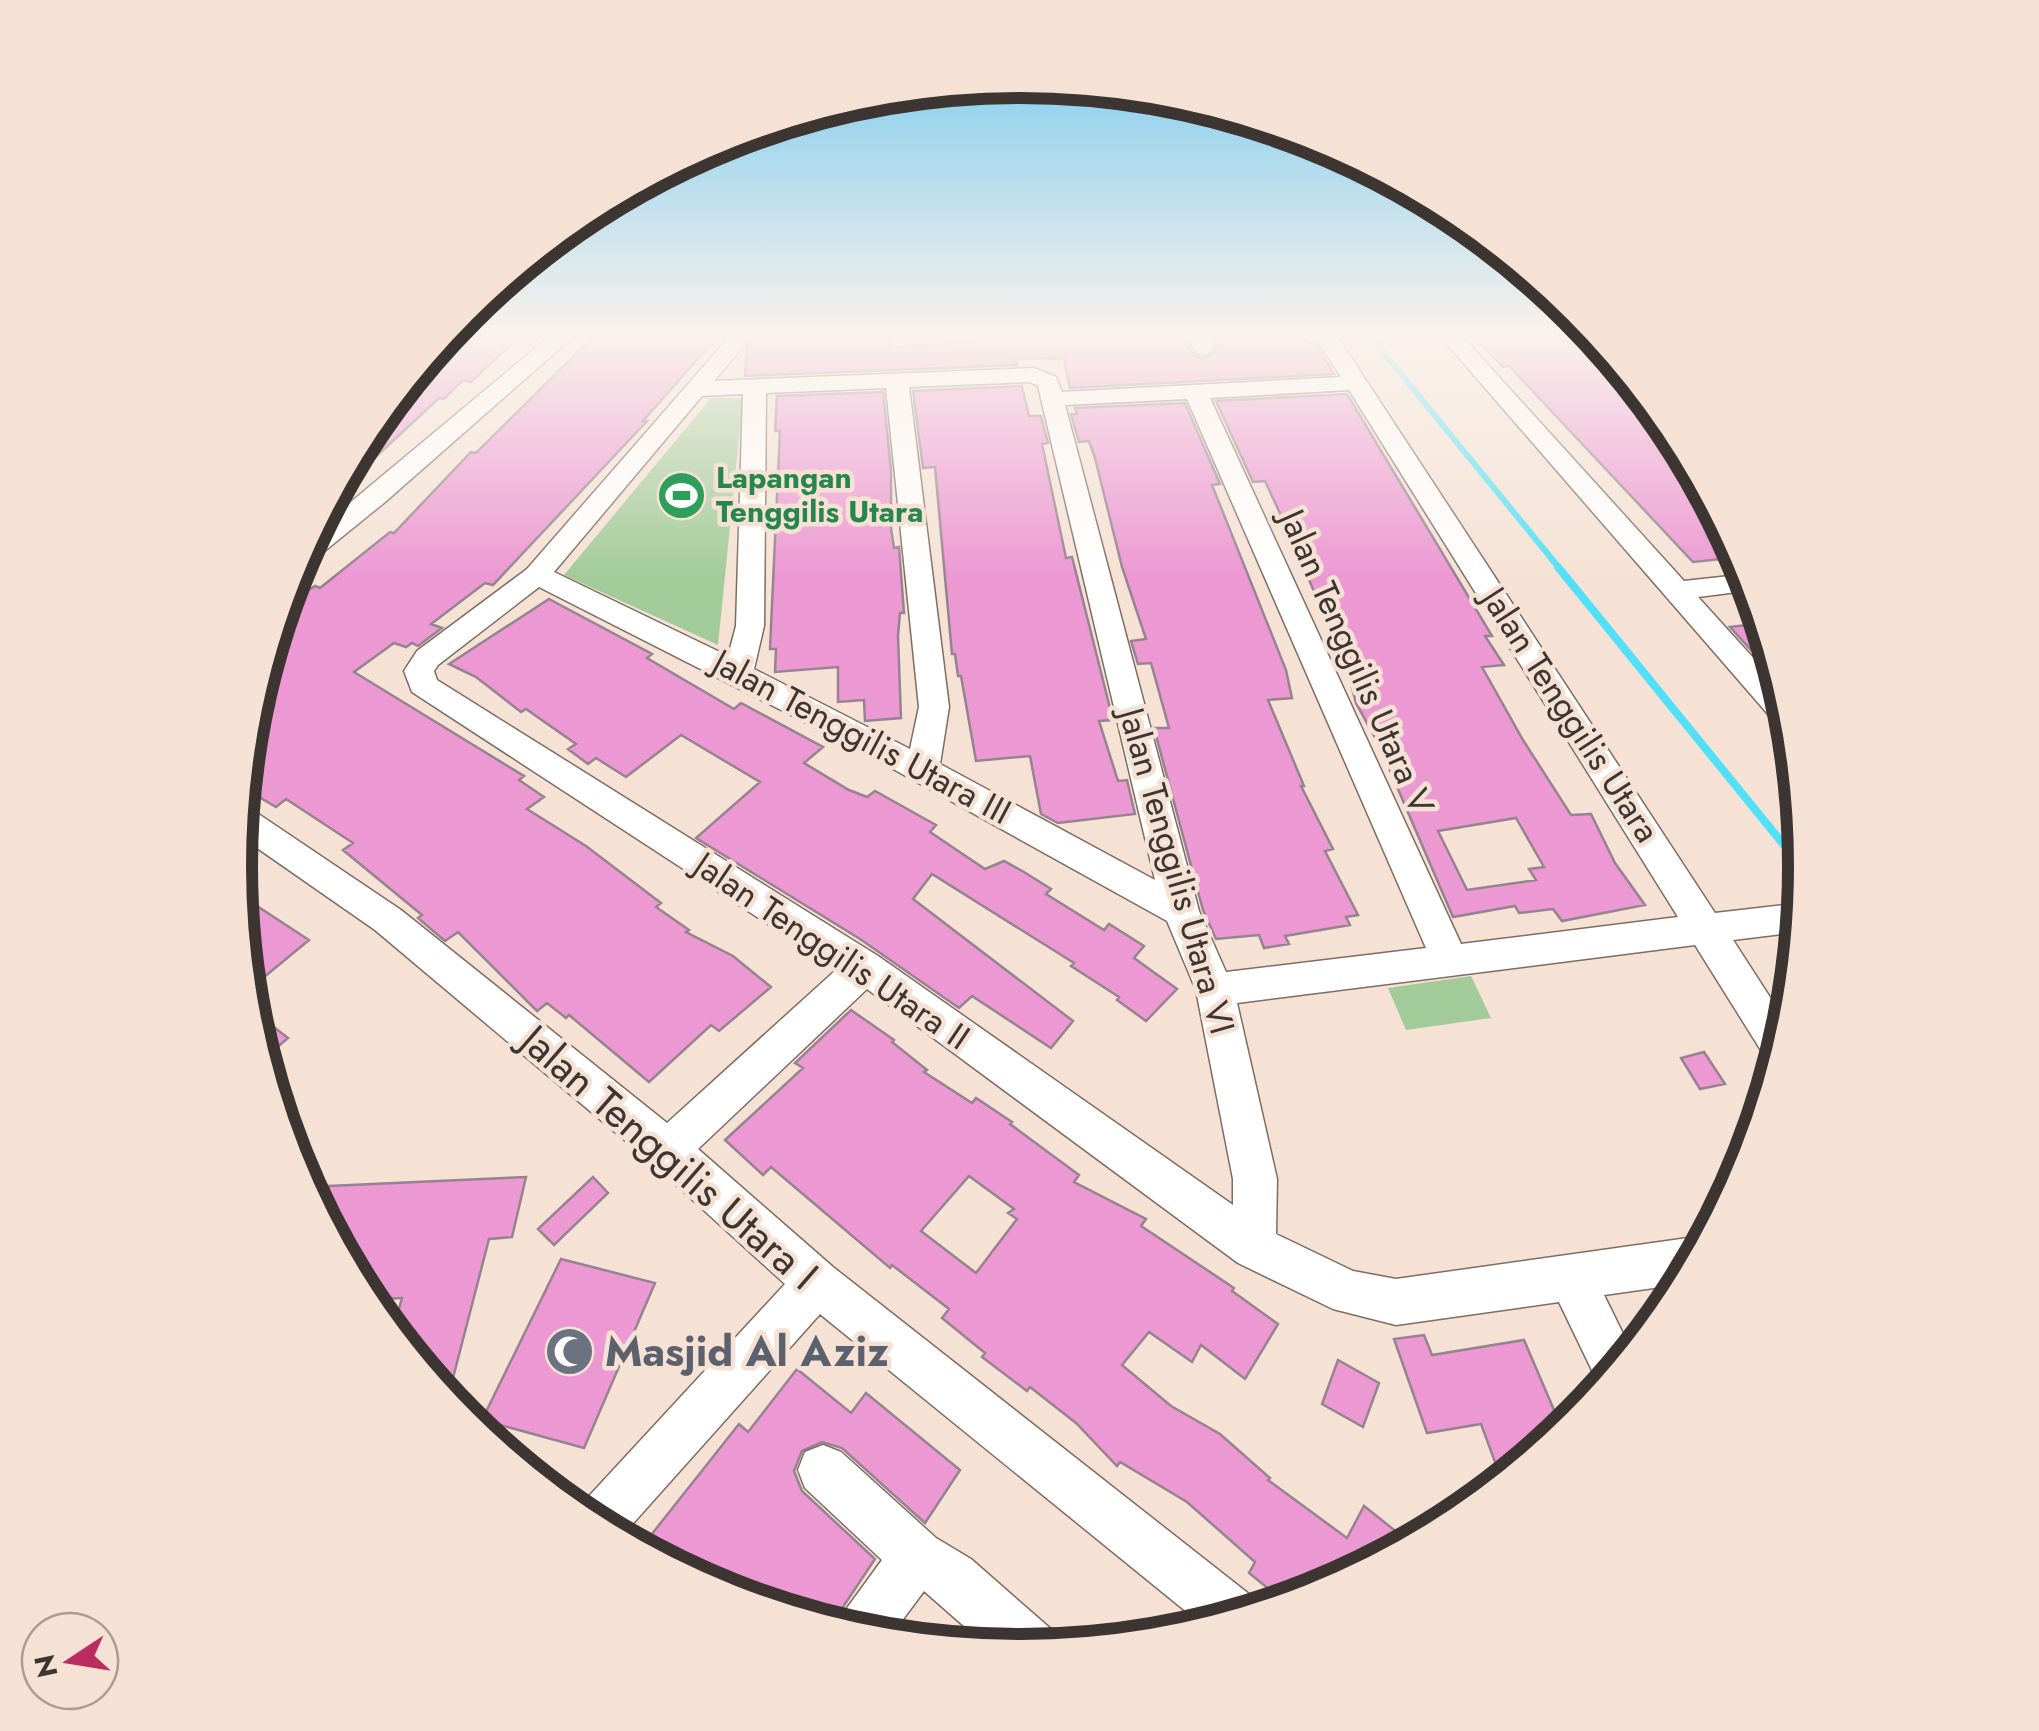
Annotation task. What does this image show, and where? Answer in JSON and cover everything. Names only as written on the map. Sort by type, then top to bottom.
[{"type":"street","points":[[326,536],[469,417]]},
{"type":"street","name":"Jalan Tenggilis Utara II","points":[[674,417],[537,575],[427,658],[419,671],[423,685],[865,967],[1254,1247],[1349,1293],[1396,1302],[1677,1262]]},
{"type":"street","points":[[738,670],[750,626],[754,417]]},
{"type":"street","points":[[902,417],[934,707],[923,767]]},
{"type":"street","name":"Jalan Tenggilis Utara VI","points":[[1057,417],[1181,910],[1215,990],[1255,1179],[1254,1247]]},
{"type":"street","name":"Jalan Tenggilis Utara V","points":[[1207,417],[1450,961]]},
{"type":"street","name":"Jalan Tenggilis Utara","points":[[1381,417],[1769,1029]]},
{"type":"street","points":[[1522,417],[1768,694]]},
{"type":"street","name":"Jalan Tenggilis Utara III","points":[[537,575],[738,670],[1181,910]]},
{"type":"street","points":[[1675,591],[1734,584]]},
{"type":"street","name":"Jalan Tenggilis Utara I","points":[[253,827],[388,920],[668,1150],[817,1283],[1221,1606]]},
{"type":"street","points":[[1215,990],[1786,919]]},
{"type":"street","points":[[668,1150],[865,967]]},
{"type":"street","points":[[1571,1276],[1609,1357]]},
{"type":"street","points":[[608,1513],[817,1283]]},
{"type":"street","points":[[823,1470],[917,1558],[952,1578],[1014,1634]]},
{"type":"street","points":[[870,1619],[917,1558]]},
{"type":"green space","name":"Lapangan Tenggilis Utara","points":[[695,417],[741,417],[718,645],[564,575]]},
{"type":"green space","points":[[1471,976],[1491,1018],[1406,1030],[1388,988]]},
{"type":"building","points":[[397,417],[419,417],[360,471]]},
{"type":"building","points":[[513,417],[647,417],[643,421],[647,421],[493,585],[485,583],[431,624],[442,628],[418,646],[394,643],[354,672],[524,776],[519,780],[544,797],[527,809],[586,846],[661,903],[656,907],[689,930],[686,932],[733,956],[771,987],[719,1031],[711,1025],[649,1082],[569,1015],[566,1018],[547,1003],[537,1011],[458,932],[445,941],[418,918],[422,915],[343,850],[353,843],[286,799],[276,807],[255,795],[266,716],[301,595],[315,586],[320,588],[390,532],[394,533],[471,452],[476,453]]},
{"type":"building","points":[[776,417],[886,417],[891,528],[894,548],[899,547],[904,613],[900,613],[898,636],[901,718],[865,721],[864,700],[838,702],[838,667],[775,672],[776,649],[770,649],[780,431],[775,431]]},
{"type":"building","points":[[916,417],[1041,417],[1048,443],[1042,444],[1066,558],[1072,557],[1113,720],[1099,721],[1118,781],[1127,780],[1135,814],[1058,823],[1041,814],[1030,756],[976,761],[961,676],[952,654],[935,467],[923,468]]},
{"type":"building","points":[[1072,417],[1191,417],[1220,484],[1212,485],[1286,670],[1292,698],[1268,700],[1301,786],[1333,849],[1325,851],[1358,915],[1346,917],[1350,925],[1285,936],[1289,944],[1264,948],[1259,935],[1216,939],[1203,910],[1154,728],[1169,728],[1151,663],[1138,664],[1131,641],[1146,639],[1122,567],[1095,458],[1089,441],[1079,442]]},
{"type":"building","points":[[1223,417],[1361,417],[1492,636],[1485,636],[1504,665],[1482,667],[1523,740],[1571,815],[1591,814],[1615,863],[1645,905],[1562,921],[1553,909],[1519,913],[1515,906],[1453,917],[1379,745],[1356,703],[1352,688],[1356,688],[1283,520],[1265,481],[1253,482]],"holes":[[[1516,818],[1544,867],[1529,869],[1536,880],[1467,890],[1438,831]]]},
{"type":"building","points":[[1557,417],[1642,417],[1685,482],[1723,559],[1693,562]]},
{"type":"building","points":[[549,599],[652,654],[647,658],[734,709],[741,703],[823,747],[804,763],[849,790],[867,797],[875,791],[936,825],[930,832],[985,869],[1004,861],[1051,889],[1046,894],[1104,930],[1109,924],[1144,946],[1134,958],[1177,989],[1146,1021],[1117,1000],[1119,997],[1071,966],[1074,963],[932,874],[913,899],[1073,1021],[1051,1048],[972,996],[959,1008],[860,939],[696,838],[760,782],[681,735],[626,777],[596,758],[588,764],[568,749],[576,744],[526,709],[521,712],[476,677],[449,664]]},
{"type":"building","points":[[1749,625],[1758,658],[1730,627]]},
{"type":"building","points":[[253,903],[309,940],[260,980]]},
{"type":"building","points":[[851,1010],[894,1040],[927,1070],[924,1072],[972,1103],[976,1098],[1012,1122],[1079,1175],[1074,1182],[1146,1219],[1141,1226],[1234,1288],[1232,1291],[1278,1324],[1245,1379],[1201,1345],[1192,1362],[1149,1332],[1122,1365],[1171,1406],[1220,1434],[1268,1480],[1347,1538],[1364,1506],[1398,1534],[1271,1591],[1249,1573],[1255,1562],[1187,1502],[1120,1462],[1117,1466],[1076,1423],[1030,1387],[1027,1391],[982,1357],[985,1353],[942,1318],[949,1309],[892,1265],[890,1268],[771,1167],[763,1175],[725,1140],[803,1068],[795,1063]],"holes":[[[969,1176],[1014,1209],[1008,1213],[1017,1219],[976,1273],[921,1231]]]},
{"type":"building","points":[[268,1022],[288,1038],[274,1049]]},
{"type":"building","points":[[1704,1052],[1725,1084],[1700,1089],[1681,1058]]},
{"type":"building","points":[[526,1177],[512,1237],[489,1239],[452,1383],[397,1315],[402,1298],[386,1299],[354,1249],[326,1195],[329,1186]]},
{"type":"building","points":[[593,1177],[608,1193],[554,1245],[538,1229]]},
{"type":"building","name":"Masjid Al Aziz","points":[[561,1259],[655,1283],[584,1448],[491,1422],[484,1416]]},
{"type":"building","points":[[1424,1335],[1432,1355],[1524,1340],[1556,1415],[1497,1467],[1481,1424],[1427,1433],[1394,1339]]},
{"type":"building","points":[[1338,1360],[1379,1383],[1363,1427],[1322,1404]]},
{"type":"building","points":[[797,1369],[851,1413],[866,1393],[960,1470],[925,1523],[842,1448],[822,1442],[802,1451],[794,1471],[802,1491],[875,1559],[840,1612],[726,1575],[649,1538],[739,1424],[748,1432]]},
{"type":"waterway","points":[[1436,417],[1560,569]]},
{"type":"waterway","points":[[1558,567],[1787,849]]},
{"type":"place","name":"Lapangan Tenggilis Utara","points":[[681,495]]},
{"type":"place","name":"Masjid Al Aziz","points":[[570,1351]]}]
